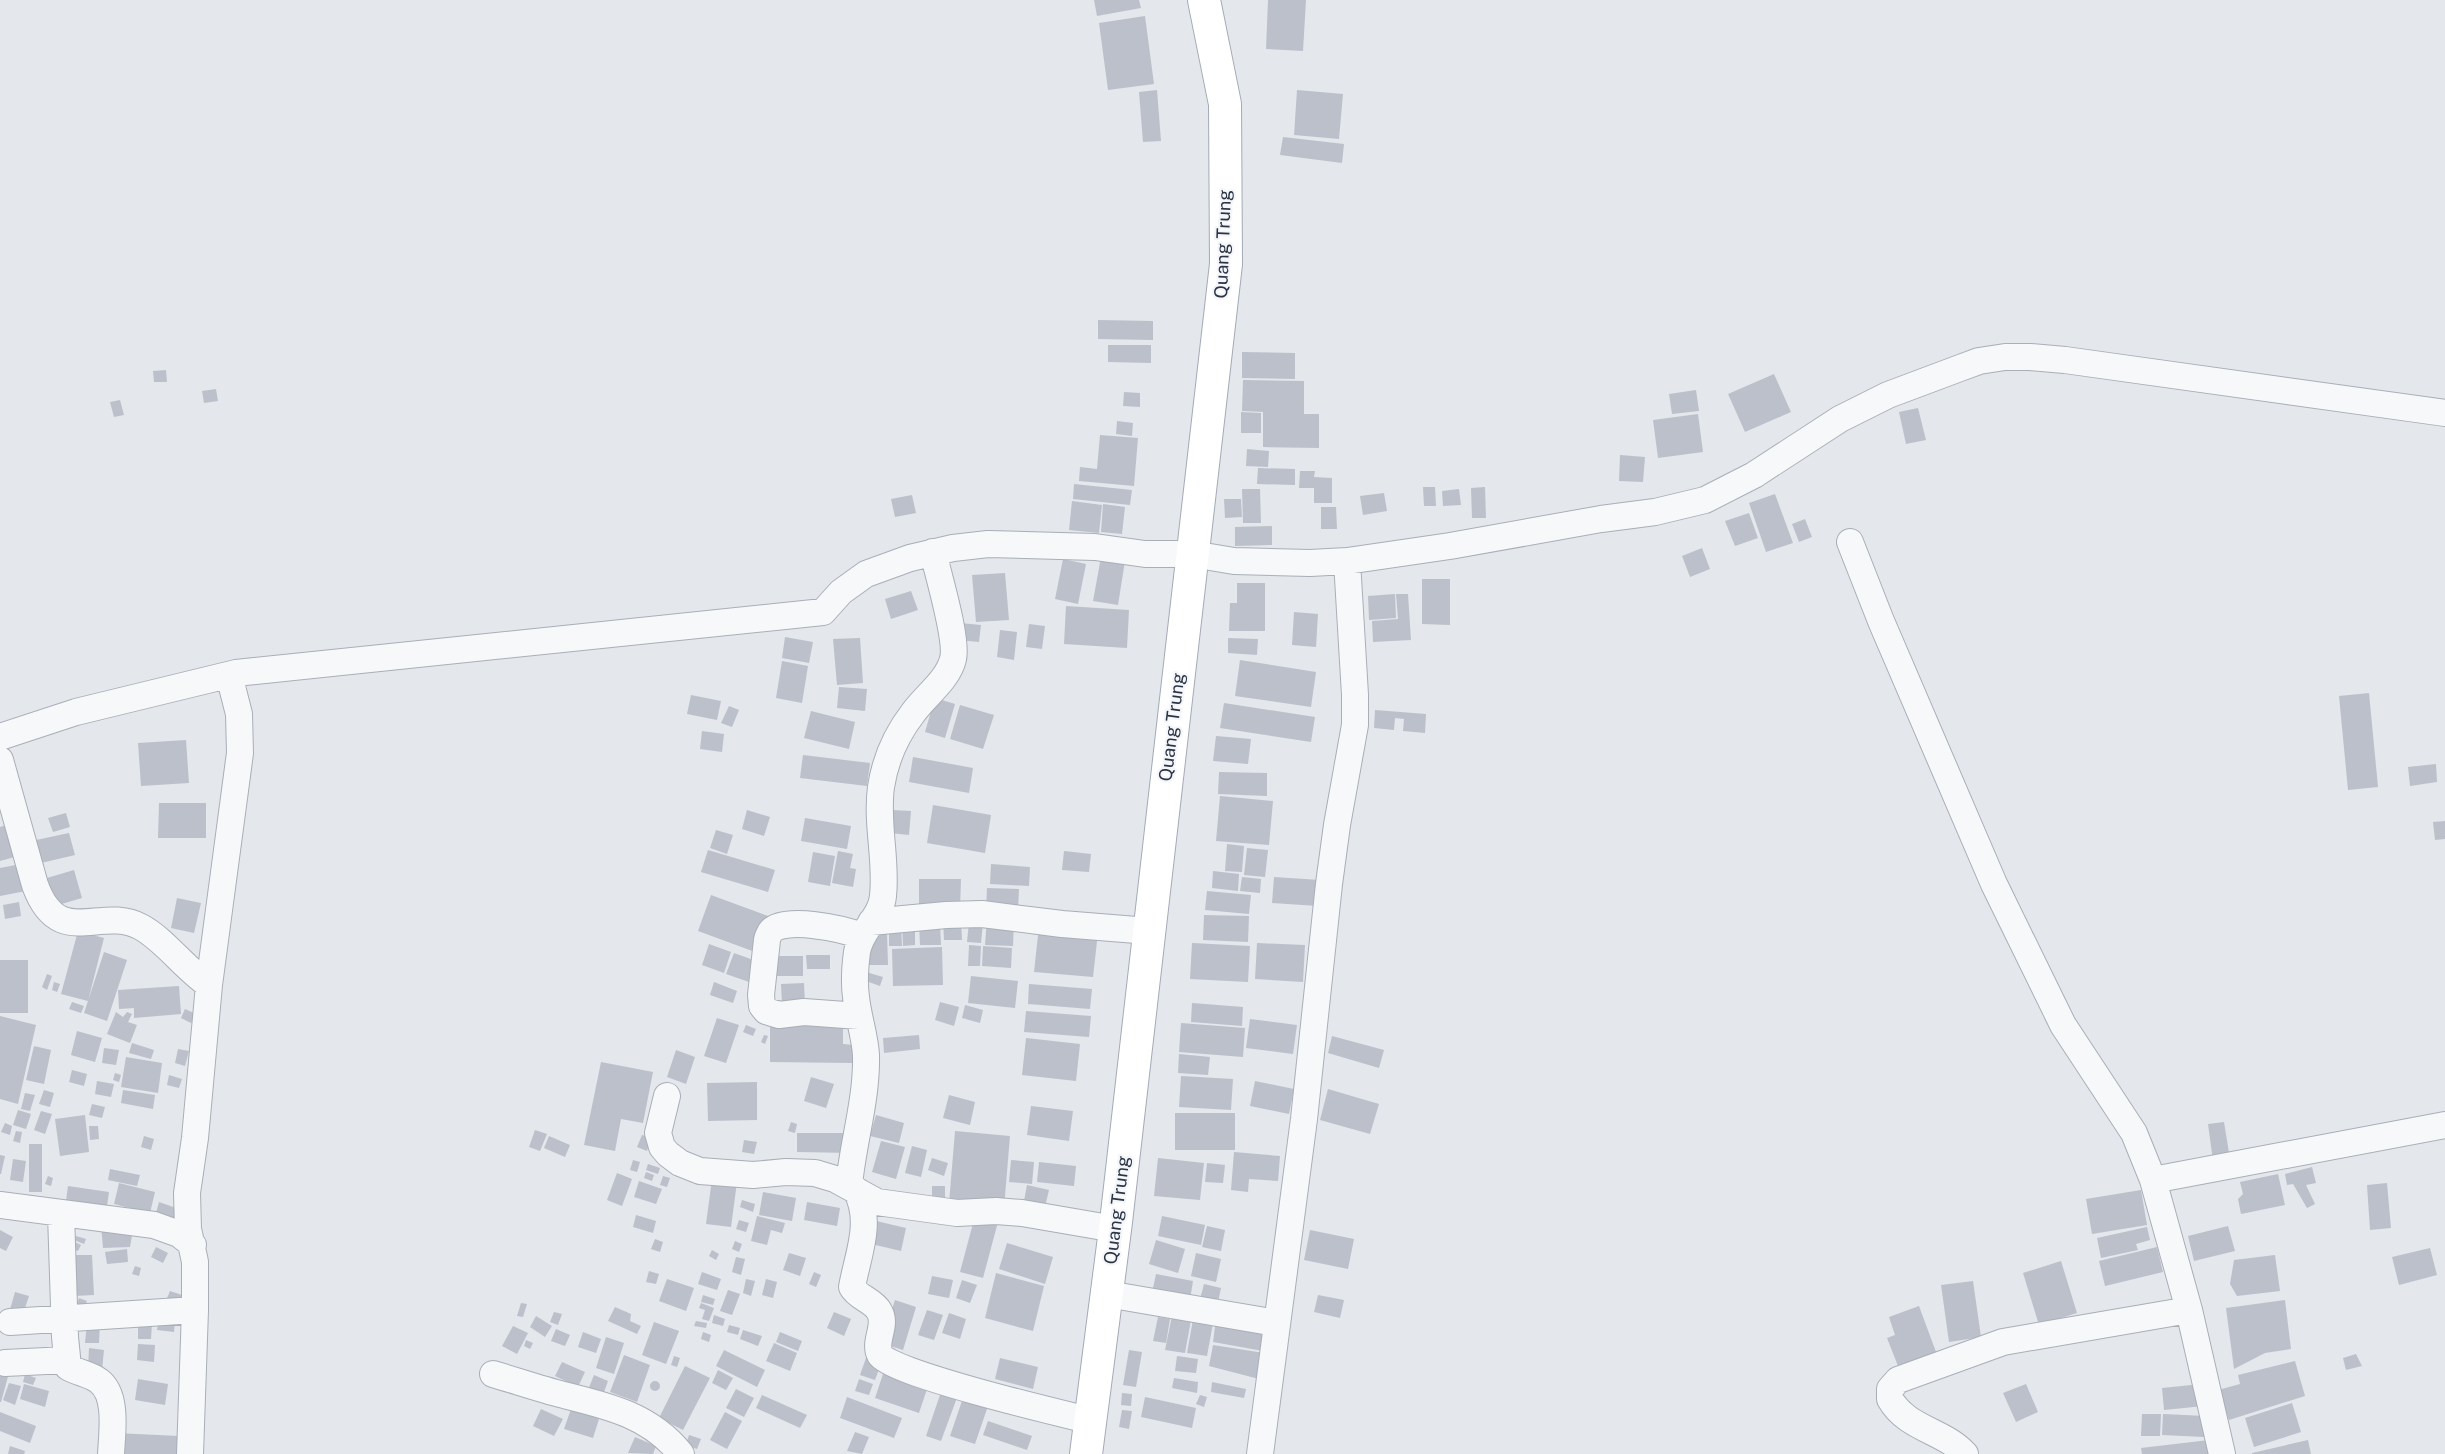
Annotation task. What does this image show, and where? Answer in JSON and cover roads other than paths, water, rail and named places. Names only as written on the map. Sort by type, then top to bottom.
[{"type":"main road","name":"Quang Trung","points":[[1086,1454],[1088,1420],[1115,1229],[1226,264],[1225,104],[1204,0]]},
{"type":"street","points":[[209,984],[140,927],[116,921],[88,924],[64,921],[58,919],[46,908],[40,900],[35,885],[0,759],[6,734],[76,712],[229,675],[824,612],[840,592],[866,574],[933,552],[988,544],[1095,547],[1145,554],[1192,554],[1263,562],[1347,561],[1655,512],[1705,500],[1754,475],[1840,419],[1888,395],[1980,361],[2005,357],[2065,360],[2445,413]]},
{"type":"street","points":[[1850,542],[1881,621],[1994,884],[2062,1025],[2134,1133],[2153,1180],[2189,1310],[2222,1454]]},
{"type":"street","points":[[933,552],[953,642],[953,659],[946,673],[912,714],[897,737],[887,762],[881,787],[879,812],[883,897],[856,954],[855,982],[866,1053],[866,1076],[852,1188],[865,1216],[852,1287],[854,1292],[878,1307],[882,1326],[878,1346],[886,1362],[938,1381],[1088,1420]]},
{"type":"street","points":[[1260,1454],[1304,1119],[1337,825],[1355,725],[1347,561]]},
{"type":"street","points":[[190,1454],[195,1310],[193,1245],[189,1229],[188,1193],[209,984],[240,753],[239,714],[229,675]]},
{"type":"street","points":[[859,1016],[804,1012],[779,1015],[766,1011],[762,1006],[761,995],[767,940],[771,931],[776,928],[803,924],[866,929],[946,915],[982,914],[1062,924],[1149,931]]},
{"type":"street","points":[[668,1096],[658,1134],[662,1148],[680,1163],[700,1170],[753,1176],[801,1171],[815,1173],[852,1188],[878,1202],[957,1213],[996,1211],[1022,1213],[1115,1229]]},
{"type":"street","points":[[2153,1180],[2445,1125]]},
{"type":"street","points":[[0,1205],[154,1225],[179,1234],[193,1245]]},
{"type":"street","points":[[61,1214],[68,1367],[98,1380],[107,1390],[111,1405],[111,1454]]},
{"type":"street","points":[[1107,1294],[1276,1323]]},
{"type":"street","points":[[10,1322],[195,1310]]},
{"type":"street","points":[[1965,1454],[1948,1441],[1903,1416],[1890,1400],[1890,1389],[1894,1383],[2003,1342],[2189,1310]]},
{"type":"street","points":[[5,1364],[68,1360]]},
{"type":"street","points":[[493,1374],[621,1410],[654,1428],[681,1454]]}]
